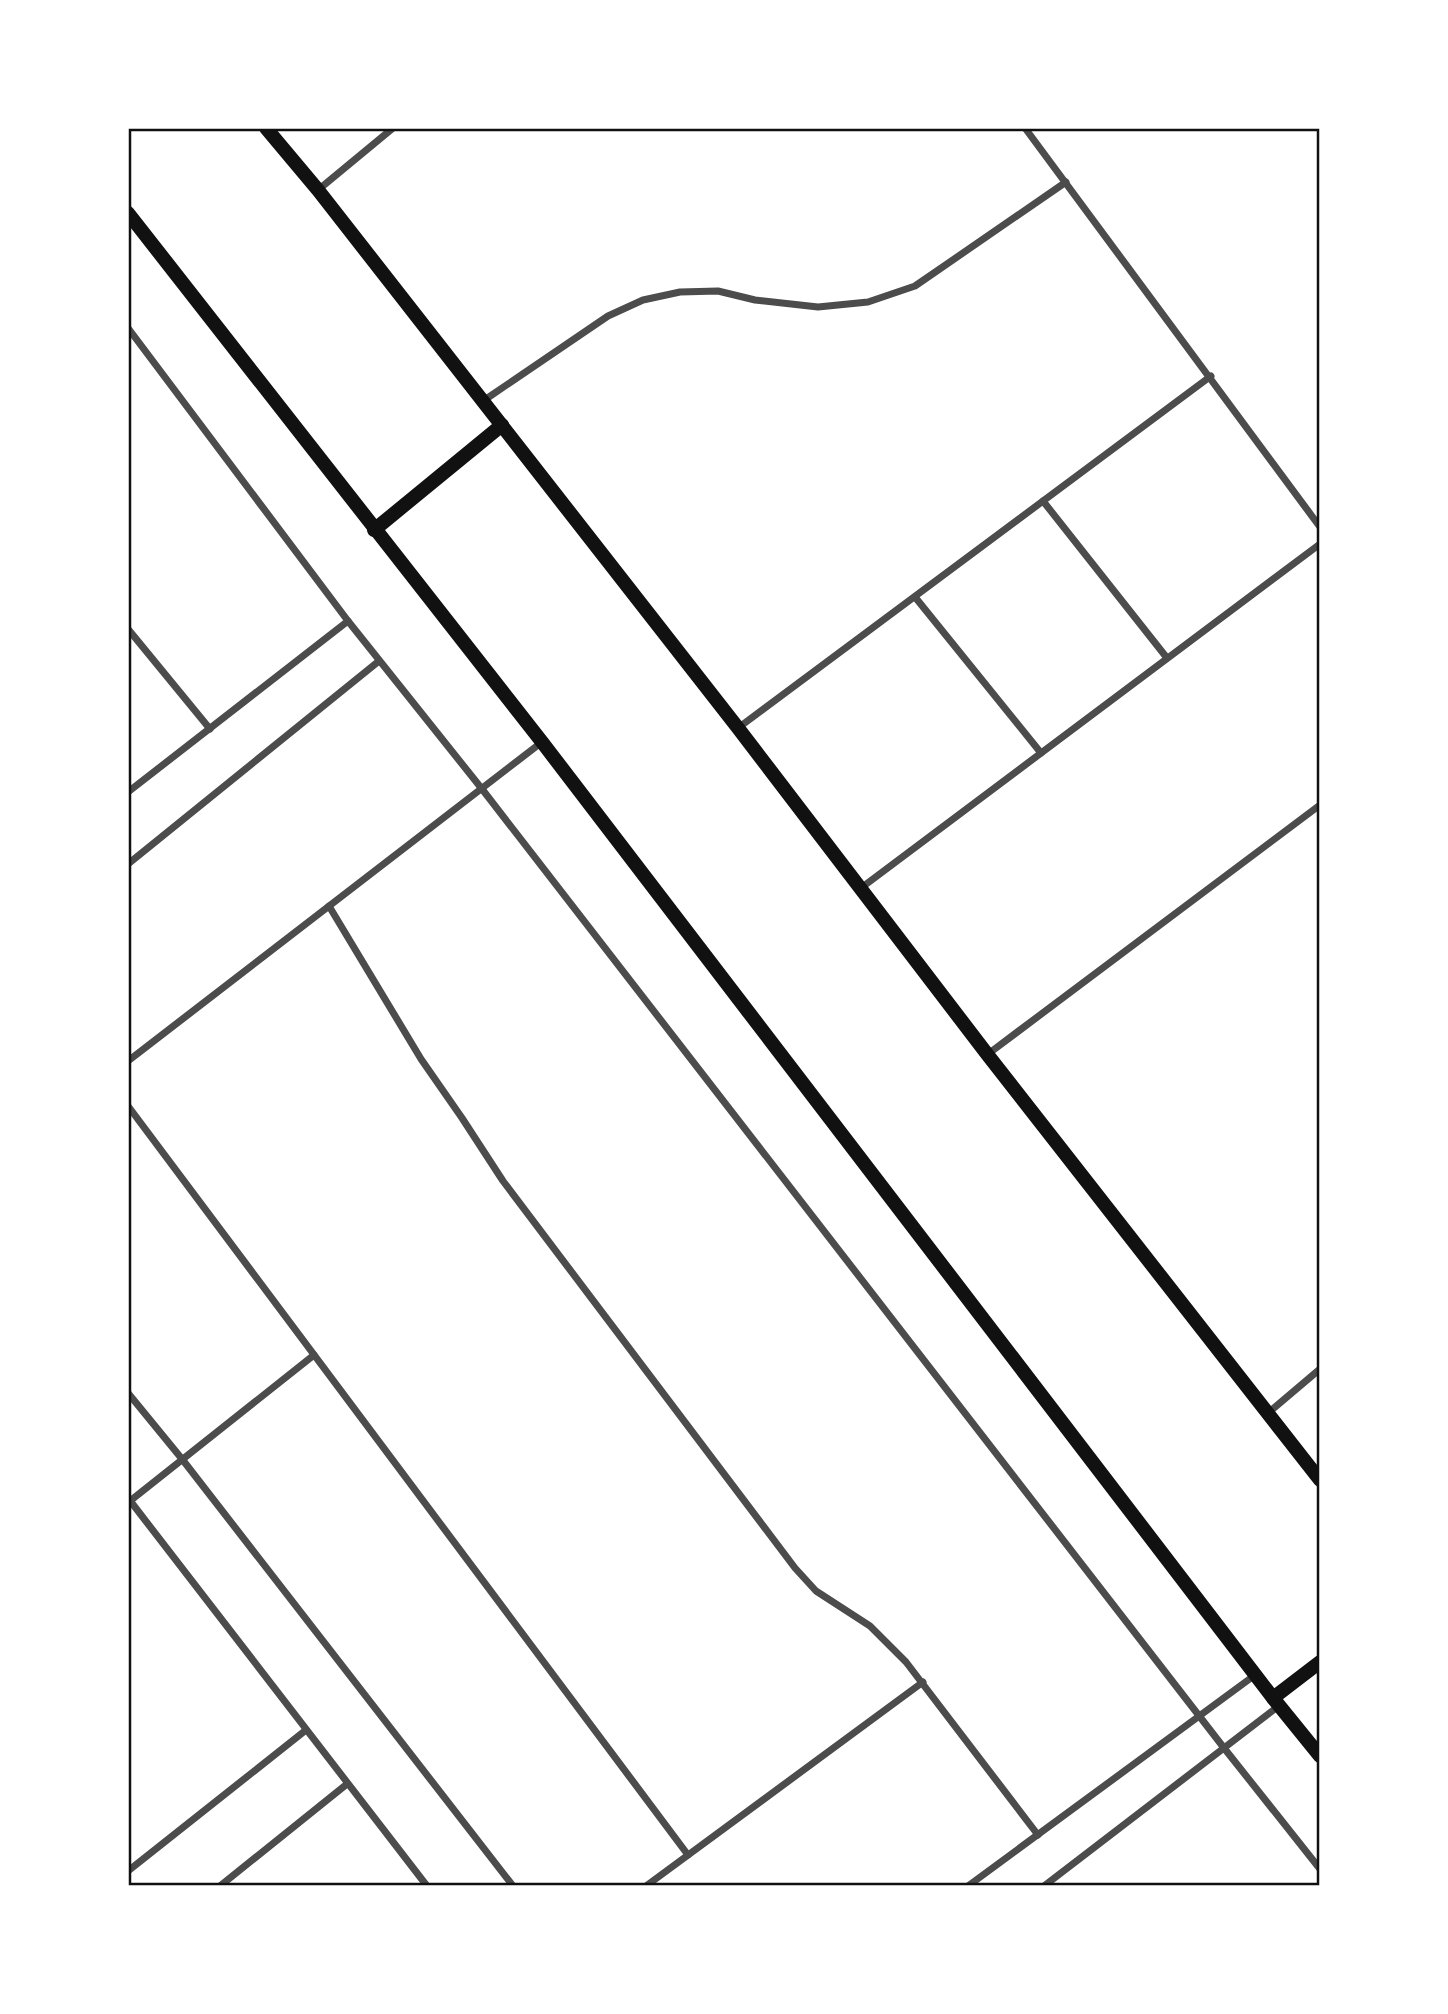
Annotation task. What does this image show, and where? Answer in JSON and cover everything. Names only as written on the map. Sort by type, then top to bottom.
[{"type":"main road","points":[[266,128],[318,190],[502,425],[987,1054],[1320,1480]]},
{"type":"main road","points":[[128,214],[542,742],[1255,1675],[1320,1756]]},
{"type":"main road","points":[[374,530],[502,425]]},
{"type":"main road","points":[[1276,1702],[1320,1662]]},
{"type":"street","points":[[318,190],[393,128]]},
{"type":"street","points":[[1025,128],[1211,376],[1320,527]]},
{"type":"street","points":[[482,401],[608,316],[643,300],[680,292],[718,291],[755,300],[818,307],[868,303],[915,286],[1066,182]]},
{"type":"street","points":[[128,328],[348,621],[482,789],[1320,1870]]},
{"type":"street","points":[[738,728],[1211,376]]},
{"type":"street","points":[[1043,501],[1167,658]]},
{"type":"street","points":[[861,888],[1320,544]]},
{"type":"street","points":[[915,597],[1041,753]]},
{"type":"street","points":[[128,792],[348,621]]},
{"type":"street","points":[[128,629],[210,729]]},
{"type":"street","points":[[128,864],[379,661]]},
{"type":"street","points":[[128,1061],[542,742]]},
{"type":"street","points":[[987,1054],[1320,805]]},
{"type":"street","points":[[330,906],[421,1059],[503,1181],[795,1568],[816,1591],[870,1626],[889,1644],[923,1682],[1038,1835]]},
{"type":"street","points":[[128,1106],[688,1855]]},
{"type":"street","points":[[314,1355],[129,1499],[427,1886]]},
{"type":"street","points":[[1268,1413],[1320,1369]]},
{"type":"street","points":[[128,1393],[513,1886]]},
{"type":"street","points":[[968,1886],[1255,1675]]},
{"type":"street","points":[[646,1886],[923,1682]]},
{"type":"street","points":[[1044,1886],[1224,1748],[1276,1702]]},
{"type":"street","points":[[128,1871],[306,1730]]},
{"type":"street","points":[[220,1886],[347,1784]]}]
